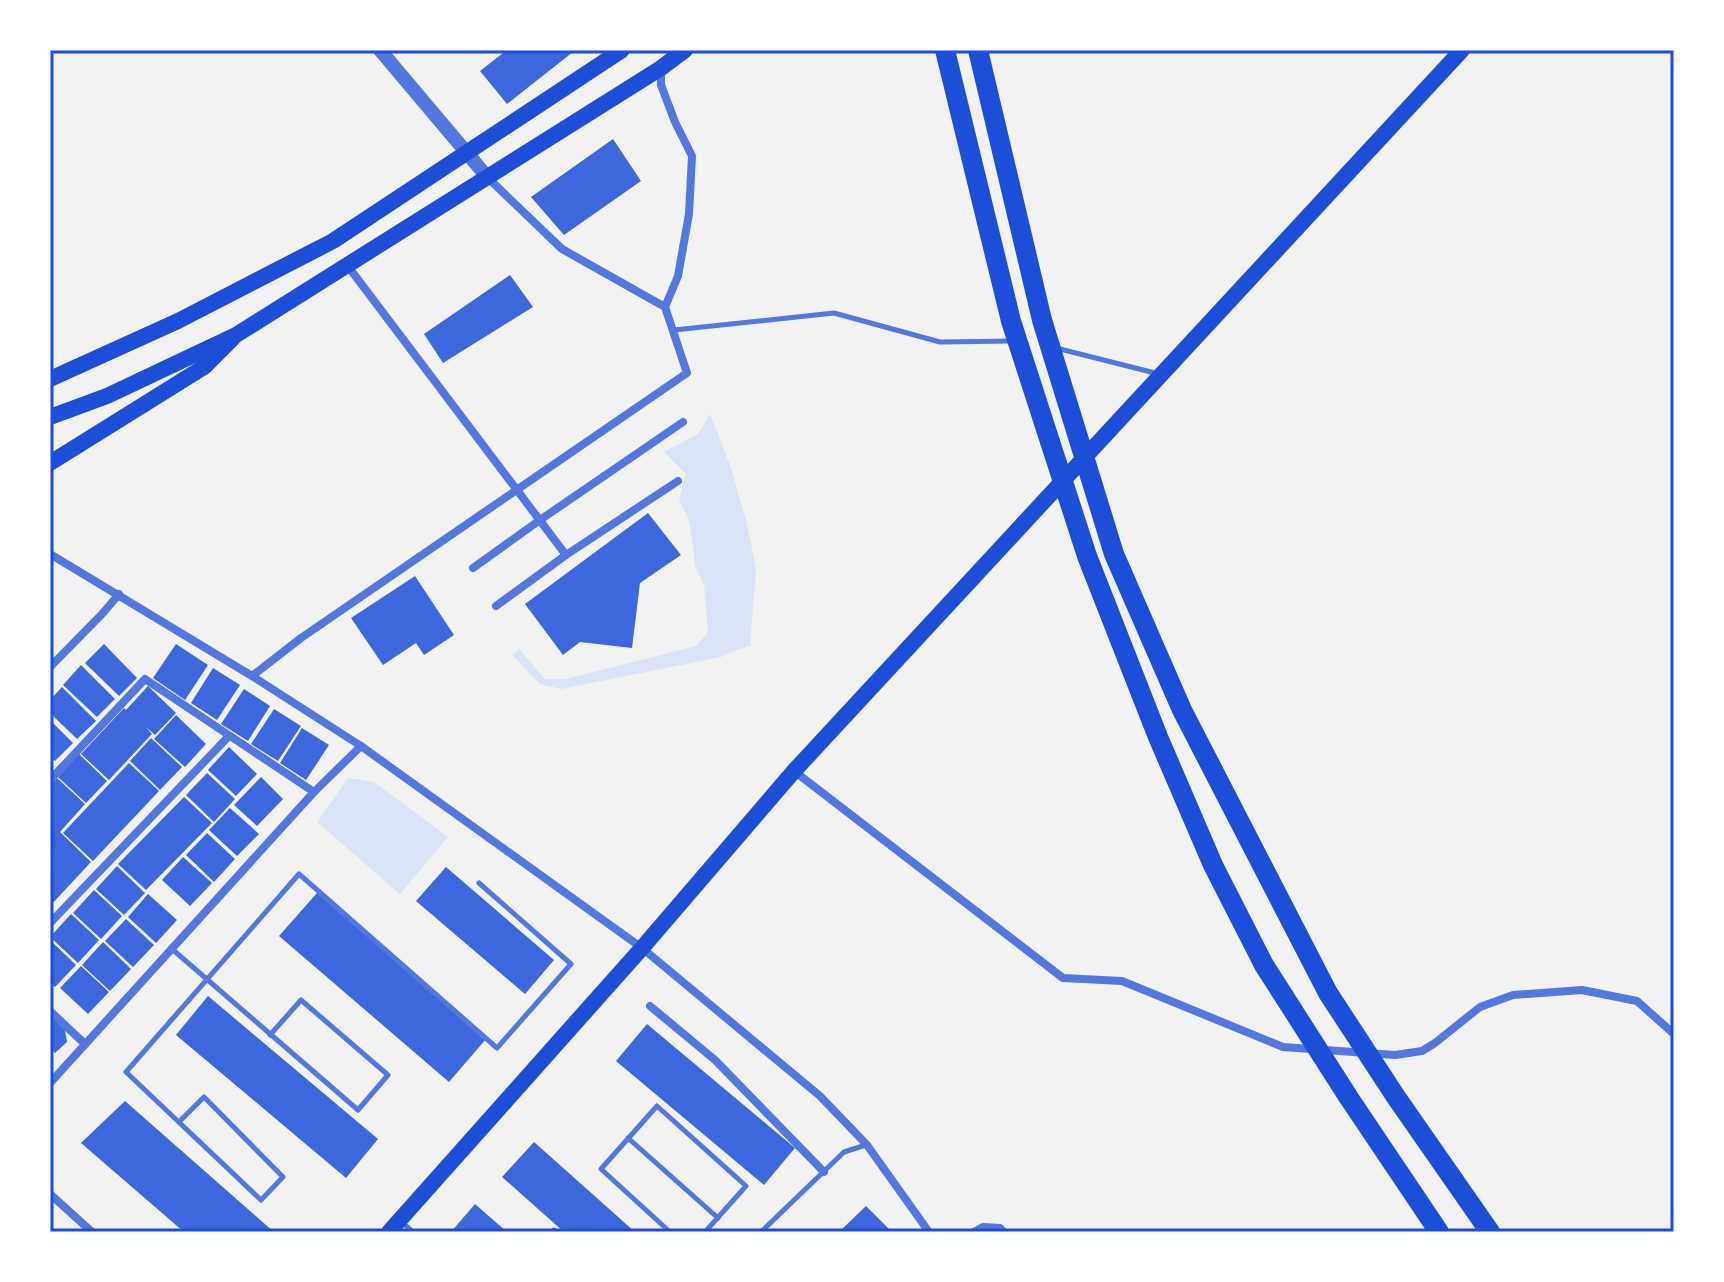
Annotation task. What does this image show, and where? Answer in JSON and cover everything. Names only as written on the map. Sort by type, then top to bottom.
[{"type":"highway","points":[[945,50],[1011,321],[1087,556],[1158,737],[1213,865],[1264,965],[1439,1232]]},
{"type":"highway","points":[[978,50],[1042,320],[1114,554],[1182,710],[1328,993],[1490,1232]]},
{"type":"main road","points":[[50,379],[178,321],[333,241],[622,50]]},
{"type":"main road","points":[[50,417],[107,396],[236,335],[488,178],[685,50]]},
{"type":"main road","points":[[395,1226],[642,948],[794,771],[1462,50]]},
{"type":"main road","points":[[50,463],[204,367],[236,335]]},
{"type":"street","points":[[252,676],[301,638],[687,373],[665,307],[562,249],[488,178],[380,50]]},
{"type":"street","points":[[661,68],[661,85],[692,156],[689,214],[678,276],[665,307]]},
{"type":"street","points":[[347,264],[566,555]]},
{"type":"street","points":[[473,568],[683,422]]},
{"type":"street","points":[[496,606],[566,555],[678,481]]},
{"type":"street","points":[[50,554],[361,746],[642,948],[820,1096],[867,1145],[929,1232]]},
{"type":"street","points":[[50,667],[119,594]]},
{"type":"street","points":[[50,780],[145,679],[314,792]]},
{"type":"street","points":[[50,923],[229,736]]},
{"type":"street","points":[[50,1083],[314,792],[361,746]]},
{"type":"street","points":[[794,771],[1063,978],[1122,981],[1283,1047],[1395,1055],[1422,1051],[1480,1007],[1513,995],[1582,990],[1637,1001],[1674,1034]]},
{"type":"street","points":[[650,1006],[715,1060],[824,1172]]},
{"type":"street","points":[[50,1011],[85,1044]]},
{"type":"street","points":[[50,1194],[92,1232]]},
{"type":"street","points":[[974,1232],[983,1227],[1000,1228],[1004,1232]]},
{"type":"lane","points":[[673,330],[834,313],[940,342],[1027,341]]},
{"type":"lane","points":[[1042,345],[1161,375]]},
{"type":"lane","points":[[179,1122],[204,1097],[283,1177],[261,1200],[126,1072],[299,874],[497,1048],[571,964],[479,883]]},
{"type":"lane","points":[[172,949],[207,978],[270,1035],[358,1110],[388,1075],[301,1000],[270,1035]]},
{"type":"lane","points":[[670,1232],[601,1169],[657,1106],[746,1186],[705,1232]]},
{"type":"lane","points":[[628,1138],[718,1218]]},
{"type":"lane","points":[[761,1232],[844,1152],[867,1145]]},
{"type":"lane","points":[[395,1226],[413,1232]]},
{"type":"shaded area","points":[[710,414],[730,465],[747,523],[756,569],[750,645],[721,657],[561,689],[540,684],[512,655],[519,649],[545,679],[566,679],[696,646],[708,632],[704,585],[695,566],[690,523],[679,499],[686,474],[664,452],[698,434]]},
{"type":"shaded area","points":[[348,778],[374,782],[448,837],[400,894],[317,822]]},
{"type":"building","points":[[507,50],[573,52],[507,104],[480,71]]},
{"type":"building","points":[[613,139],[641,181],[564,235],[531,197]]},
{"type":"building","points":[[510,275],[533,307],[443,363],[424,334]]},
{"type":"building","points":[[648,513],[681,555],[640,583],[632,648],[580,642],[563,655],[525,604]]},
{"type":"building","points":[[415,576],[454,635],[424,655],[416,643],[383,665],[351,618]]},
{"type":"building","points":[[104,644],[137,678],[119,696],[85,663]]},
{"type":"building","points":[[176,644],[208,665],[185,700],[153,678]]},
{"type":"building","points":[[81,665],[115,699],[97,717],[63,685]]},
{"type":"building","points":[[213,668],[240,685],[217,720],[191,703]]},
{"type":"building","points":[[148,686],[176,713],[155,735],[146,727],[152,734],[109,780],[81,754]]},
{"type":"building","points":[[62,687],[96,721],[77,739],[50,713],[50,700]]},
{"type":"building","points":[[244,689],[270,706],[248,741],[221,724]]},
{"type":"building","points":[[274,709],[301,726],[278,761],[251,744]]},
{"type":"building","points":[[176,715],[206,744],[185,767],[154,739]]},
{"type":"building","points":[[50,720],[73,743],[55,761],[50,757]]},
{"type":"building","points":[[302,728],[329,745],[306,780],[280,763]]},
{"type":"building","points":[[151,738],[182,767],[160,790],[130,761]]},
{"type":"building","points":[[229,747],[257,774],[236,796],[208,770]]},
{"type":"building","points":[[79,754],[107,781],[86,803],[58,777]]},
{"type":"building","points":[[129,763],[159,791],[93,861],[63,833]]},
{"type":"building","points":[[207,773],[235,799],[214,822],[186,795]]},
{"type":"building","points":[[261,777],[283,799],[257,826],[234,805]]},
{"type":"building","points":[[57,778],[85,804],[60,832],[91,862],[50,906],[50,786]]},
{"type":"building","points":[[184,797],[212,823],[146,890],[118,864]]},
{"type":"building","points":[[230,808],[259,834],[237,856],[209,830]]},
{"type":"building","points":[[207,833],[235,859],[214,882],[186,855]]},
{"type":"building","points":[[183,857],[212,883],[190,906],[162,880]]},
{"type":"building","points":[[117,866],[145,893],[124,915],[96,889]]},
{"type":"building","points":[[446,867],[554,960],[525,994],[416,901]]},
{"type":"building","points":[[94,890],[122,916],[101,939],[73,913]]},
{"type":"building","points":[[317,893],[486,1039],[449,1082],[279,936]]},
{"type":"building","points":[[148,894],[177,920],[156,943],[128,917]]},
{"type":"building","points":[[71,914],[99,940],[78,963],[50,937]]},
{"type":"building","points":[[126,919],[154,945],[133,967],[105,941]]},
{"type":"building","points":[[50,940],[76,965],[55,987],[50,982]]},
{"type":"building","points":[[103,942],[131,969],[110,991],[82,965]]},
{"type":"building","points":[[81,966],[109,992],[88,1014],[60,988]]},
{"type":"building","points":[[208,996],[378,1139],[346,1178],[176,1035]]},
{"type":"building","points":[[50,1014],[65,1030],[67,1042],[55,1053],[50,1048]]},
{"type":"building","points":[[647,1024],[795,1148],[764,1185],[616,1061]]},
{"type":"building","points":[[125,1101],[274,1232],[184,1232],[81,1143]]},
{"type":"building","points":[[534,1142],[635,1232],[564,1232],[502,1177]]},
{"type":"building","points":[[475,1204],[507,1232],[451,1232]]},
{"type":"building","points":[[866,1206],[892,1232],[839,1232]]}]
